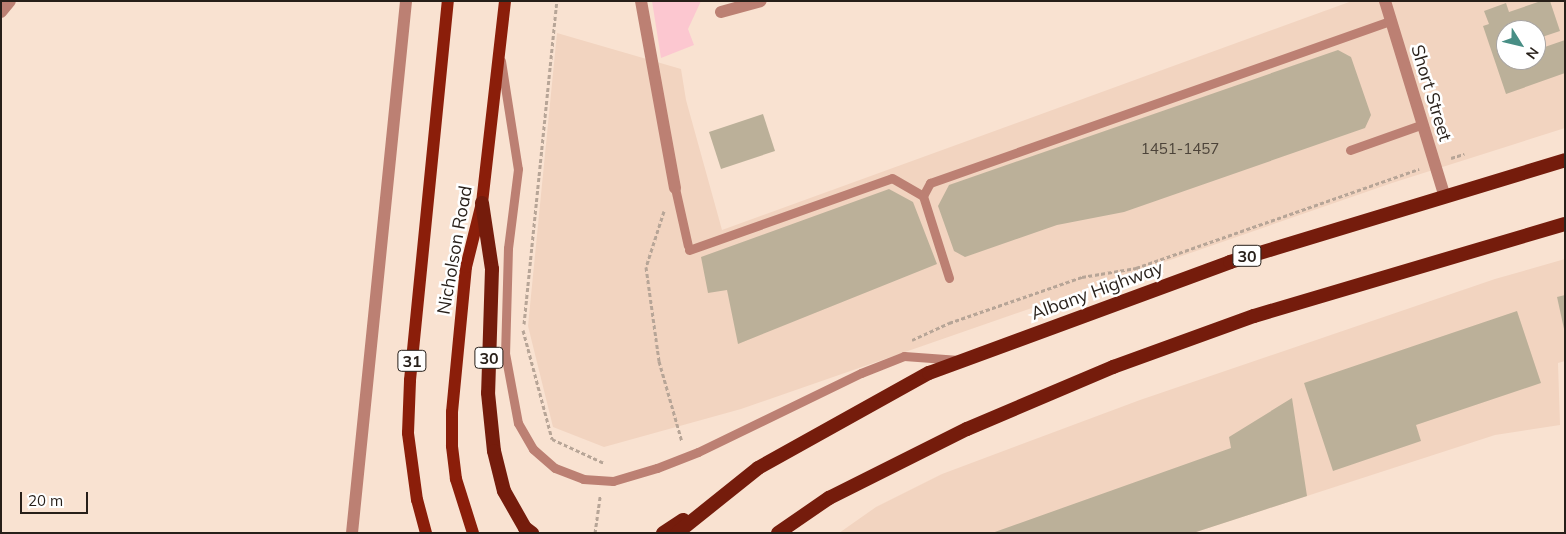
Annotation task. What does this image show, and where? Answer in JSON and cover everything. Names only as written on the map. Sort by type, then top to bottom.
[{"type":"highway","name":"Albany Highway","points":[[677,533],[758,468],[803,440],[928,372],[1230,262],[1444,194],[1565,160]]},
{"type":"highway","name":"30","points":[[482,203],[492,269],[488,392],[494,450],[504,491],[525,528],[532,533]]},
{"type":"highway","points":[[778,533],[829,498],[958,434],[1113,366],[1254,316],[1565,224]]},
{"type":"highway","name":"30","points":[[663,533],[718,499]]},
{"type":"main road","name":"Nicholson Road","points":[[426,533],[417,500],[408,433],[410,380],[448,1]]},
{"type":"main road","name":"Nicholson Road","points":[[473,533],[456,479],[452,446],[452,412],[466,267],[482,203],[505,1]]},
{"type":"street","points":[[1,12],[10,1]]},
{"type":"street","points":[[352,533],[406,1]]},
{"type":"street","points":[[641,1],[676,188]]},
{"type":"street","points":[[721,12],[761,1]]},
{"type":"street","name":"Short Street","points":[[1385,1],[1444,194]]},
{"type":"lane","points":[[923,196],[930,183],[1391,21]]},
{"type":"lane","points":[[500,48],[518,169],[508,248],[505,353],[518,423],[533,448],[556,468],[583,479],[602,481],[657,468],[698,452],[861,373],[904,356],[964,360]]},
{"type":"lane","points":[[1350,150],[1423,124]]},
{"type":"lane","points":[[676,188],[688,248],[892,178],[923,196],[949,278]]},
{"type":"path","points":[[557,1],[523,330],[552,439],[604,463],[613,463]]},
{"type":"path","points":[[904,344],[949,323],[1082,277],[1136,268],[1464,154]]},
{"type":"path","points":[[676,188],[657,225],[646,267],[659,361],[683,445]]},
{"type":"path","points":[[676,448],[692,441]]},
{"type":"path","points":[[595,533],[604,463]]},
{"type":"shaded area","points":[[652,1],[701,1],[688,29],[694,45],[661,58]]},
{"type":"shaded area","points":[[1352,1],[1565,1],[1565,128],[1392,183],[741,409],[604,447],[553,427],[528,326],[557,33],[681,69],[686,100],[722,230]]},
{"type":"shaded area","points":[[1565,259],[1565,361],[1558,363],[1560,425],[1495,435],[1193,533],[839,533],[876,507],[942,474],[1140,400],[1495,279]]},
{"type":"building","points":[[1541,1],[1550,1],[1560,31],[1546,36],[1546,20],[1496,20],[1496,64],[1483,26],[1489,24],[1484,11],[1506,3],[1509,12]]},
{"type":"building","points":[[1565,40],[1565,73],[1506,94],[1498,70],[1546,70],[1546,47]]},
{"type":"building","points":[[1338,50],[1351,57],[1371,115],[1365,128],[1124,212],[1057,225],[965,257],[954,251],[938,206],[949,185]]},
{"type":"building","points":[[763,114],[775,151],[721,169],[709,132]]},
{"type":"building","points":[[889,189],[913,202],[937,264],[738,344],[727,290],[708,293],[701,257]]},
{"type":"building","points":[[1565,295],[1565,329],[1564,329],[1557,297]]},
{"type":"building","points":[[1517,311],[1541,383],[1416,425],[1421,441],[1333,471],[1304,383]]},
{"type":"building","points":[[1292,398],[1307,496],[1193,533],[992,533],[1231,448],[1229,437]]}]
